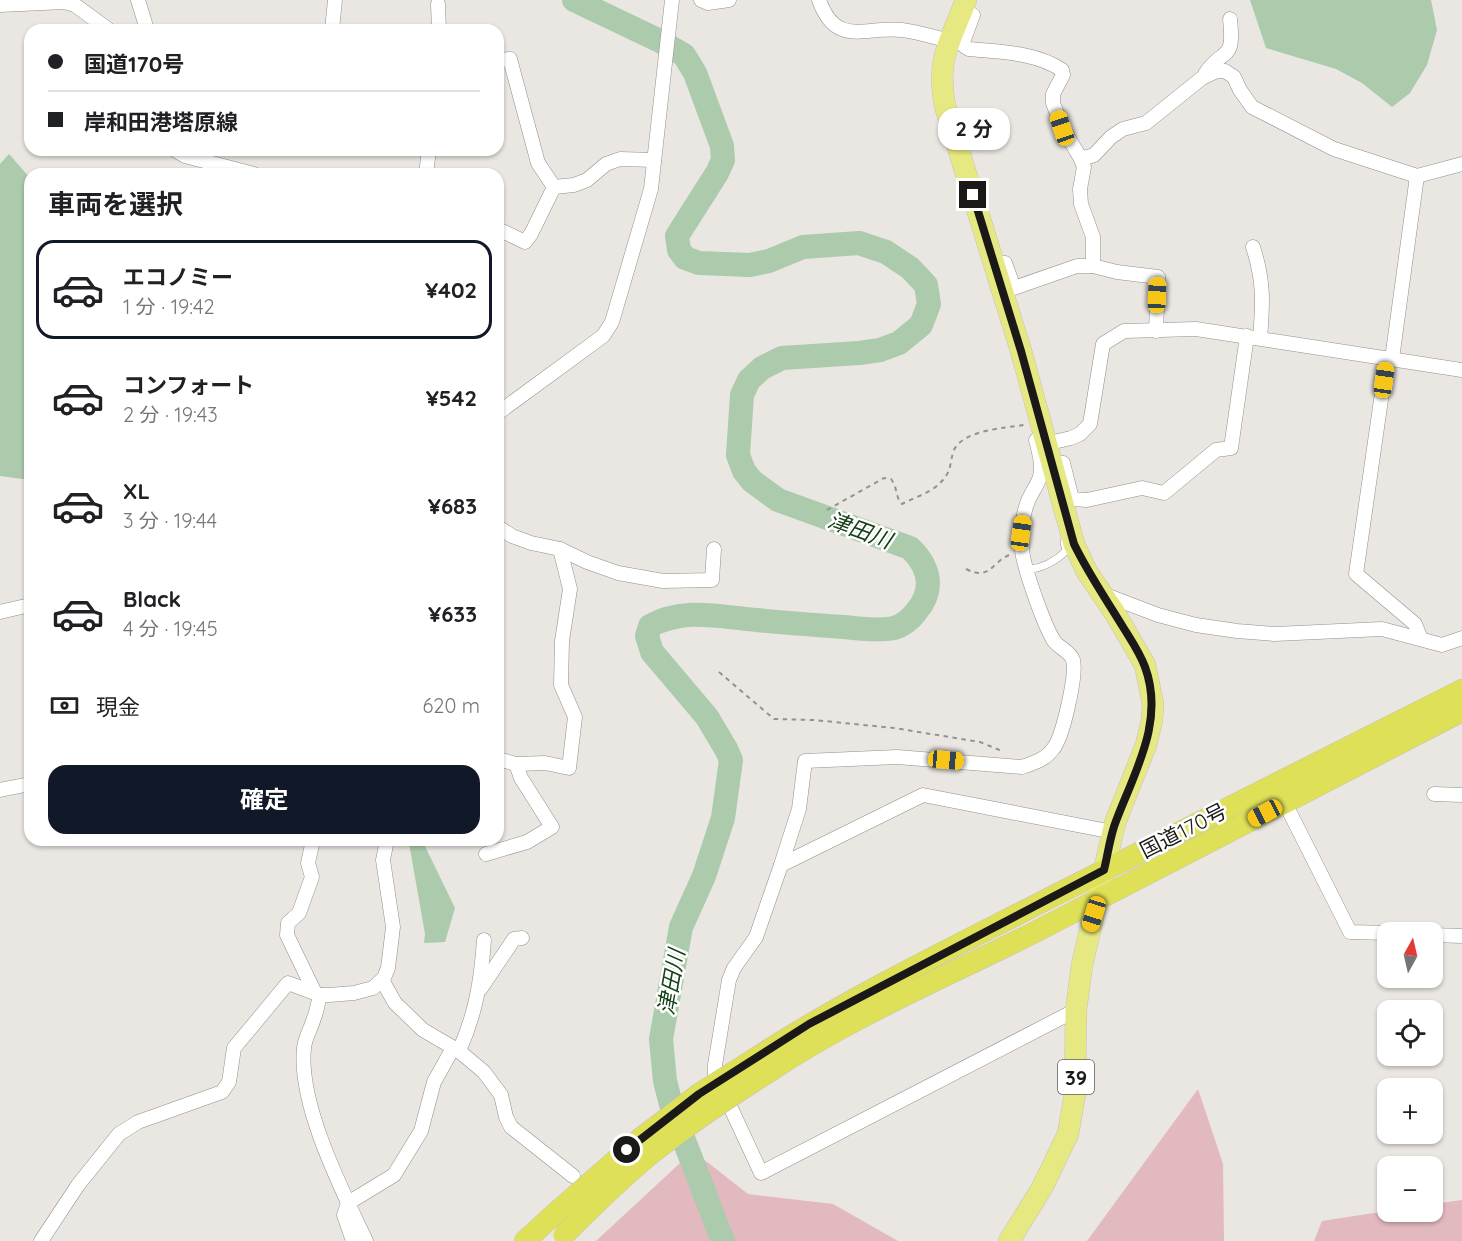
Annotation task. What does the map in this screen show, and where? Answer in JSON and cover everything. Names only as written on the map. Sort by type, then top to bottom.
[{"type":"highway","name":"国道170号","points":[[561,1238],[651,1154],[708,1111],[809,1024],[1104,870],[1462,690]]},
{"type":"highway","name":"国道170号","points":[[525,1241],[641,1138],[699,1094],[808,1046],[1099,899],[1462,711]]},
{"type":"main road","name":"39","points":[[964,5],[941,68],[945,106],[1021,351],[1037,421],[1066,521],[1088,572],[1145,665],[1153,704],[1146,745],[1113,832],[1084,956],[1076,1010],[1075,1094],[1068,1134],[1042,1188],[1009,1241]]},
{"type":"street","points":[[138,0],[145,24]]},
{"type":"street","points":[[333,24],[335,0]]},
{"type":"street","points":[[504,409],[603,336],[612,322],[651,189],[672,0]]},
{"type":"street","points":[[701,0],[708,3],[729,0]]},
{"type":"street","points":[[819,0],[825,16],[831,23],[848,32],[903,30],[949,41]]},
{"type":"street","points":[[0,6],[64,2],[75,5],[101,24]]},
{"type":"street","points":[[438,4],[439,24]]},
{"type":"street","points":[[964,5],[973,15],[963,42],[964,46],[969,49],[1017,54],[1054,64],[1062,69],[1063,75],[1053,94],[1053,103],[1062,128],[1082,159],[1081,204],[1093,237],[1093,266]]},
{"type":"street","points":[[1202,78],[1209,68],[1226,55],[1230,48],[1232,39],[1230,19]]},
{"type":"street","points":[[504,60],[510,59],[538,163],[554,187]]},
{"type":"street","points":[[1082,159],[1094,154],[1123,129],[1146,123],[1202,78],[1217,71],[1225,71],[1234,76],[1239,90],[1252,107],[1334,149],[1417,176],[1462,164]]},
{"type":"street","points":[[185,156],[232,168]]},
{"type":"street","points":[[554,187],[574,185],[587,180],[606,164],[620,159],[654,160]]},
{"type":"street","points":[[1417,176],[1356,574],[1415,624],[1421,639]]},
{"type":"street","points":[[504,232],[525,242],[554,187]]},
{"type":"street","points":[[1253,246],[1261,271],[1263,303],[1253,337],[1231,448],[1216,450],[1164,493],[1142,488],[1086,501],[1072,499],[1063,463],[1048,454],[1080,434],[1089,424],[1103,344],[1124,331],[1196,328],[1253,337],[1389,359],[1462,370]]},
{"type":"street","points":[[994,262],[1005,263],[1014,288],[1077,266],[1093,266],[1117,272],[1158,277],[1156,331]]},
{"type":"street","points":[[1037,421],[1034,429],[1041,467],[1040,480],[1028,500],[1021,533],[1022,551],[1052,637],[1073,661],[1072,684],[1058,741],[1053,750],[1040,760],[1022,767],[897,757],[805,761],[799,809],[782,865],[756,938],[734,968],[729,980],[715,1065],[716,1074],[761,1173],[1076,1010]]},
{"type":"street","points":[[504,531],[531,543],[560,549],[618,573],[663,581],[712,580],[714,549]]},
{"type":"street","points":[[504,761],[516,764],[545,763],[569,768],[575,717],[561,685],[562,641],[570,589],[560,549]]},
{"type":"street","points":[[1101,593],[1158,615],[1196,625],[1237,631],[1275,634],[1382,629],[1442,645],[1462,638]]},
{"type":"street","points":[[0,612],[24,606]]},
{"type":"street","points":[[486,854],[527,842],[552,827],[521,778],[516,764]]},
{"type":"street","points":[[0,790],[24,785]]},
{"type":"street","points":[[1434,794],[1462,795]]},
{"type":"street","points":[[782,865],[923,795],[1113,832]]},
{"type":"street","points":[[1285,803],[1350,932],[1377,933]]},
{"type":"street","points":[[312,846],[308,863],[312,878],[299,914],[288,923],[286,929],[317,994],[314,1019],[307,1032],[304,1047],[303,1064],[306,1088],[313,1116],[366,1241]]},
{"type":"street","points":[[41,1241],[78,1185],[119,1134],[138,1122],[222,1092],[229,1082],[234,1048],[288,983],[317,994],[354,993],[373,988],[381,980],[388,968],[393,927],[382,860],[386,846]]},
{"type":"street","points":[[1443,935],[1462,936]]},
{"type":"street","points":[[478,992],[514,939],[522,938]]},
{"type":"street","points":[[353,1241],[344,1215],[348,1203],[393,1175],[421,1131],[434,1082],[468,1031],[478,992],[484,940]]},
{"type":"street","points":[[381,980],[395,1003],[423,1030],[456,1049],[484,1072],[501,1095],[511,1127],[573,1176]]},
{"type":"lane","points":[[1027,570],[1044,567],[1066,551],[1062,528],[1066,521]]},
{"type":"path","points":[[827,510],[884,477],[891,479],[897,486],[898,500],[902,504],[938,485],[951,467],[955,449],[963,441],[987,430],[1037,421]]},
{"type":"path","points":[[966,569],[976,574],[987,572],[1002,558],[1022,551]]},
{"type":"path","points":[[719,672],[774,719],[814,720],[944,735],[980,741],[1003,751]]},
{"type":"shaded area","points":[[1250,0],[1431,0],[1437,30],[1427,65],[1410,93],[1392,107],[1362,83],[1336,69],[1266,48]]},
{"type":"shaded area","points":[[9,154],[24,171],[24,479],[0,476],[0,164]]},
{"type":"shaded area","points":[[410,846],[425,846],[455,908],[445,942],[424,943],[425,934]]},
{"type":"shaded area","points":[[1198,1089],[1223,1164],[1224,1241],[1087,1241]]},
{"type":"shaded area","points":[[693,1151],[748,1194],[833,1204],[898,1241],[596,1241]]},
{"type":"shaded area","points":[[1462,1200],[1462,1241],[1314,1241],[1322,1221],[1377,1213],[1377,1222],[1443,1222],[1443,1203]]},
{"type":"waterway","name":"津田川","points":[[574,0],[684,55],[695,73],[722,146],[723,160],[677,236],[679,250],[685,258],[699,263],[750,265],[769,261],[803,247],[859,243],[886,252],[910,268],[926,285],[929,304],[921,325],[899,343],[880,350],[859,353],[782,358],[762,368],[749,380],[742,395],[738,455],[744,471],[752,481],[778,500],[910,548],[922,563],[928,579],[926,595],[914,615],[897,627],[875,630],[689,615],[663,620],[650,626],[647,636],[652,652],[707,717],[731,760],[723,818],[704,876],[681,927],[661,1039],[665,1081],[673,1112],[723,1241]]},
{"type":"route","points":[[627,1150],[699,1094],[809,1024],[1104,870],[1115,824],[1146,745],[1152,720],[1153,704],[1150,683],[1145,665],[1088,572],[1074,544],[1021,351],[973,195]]}]
